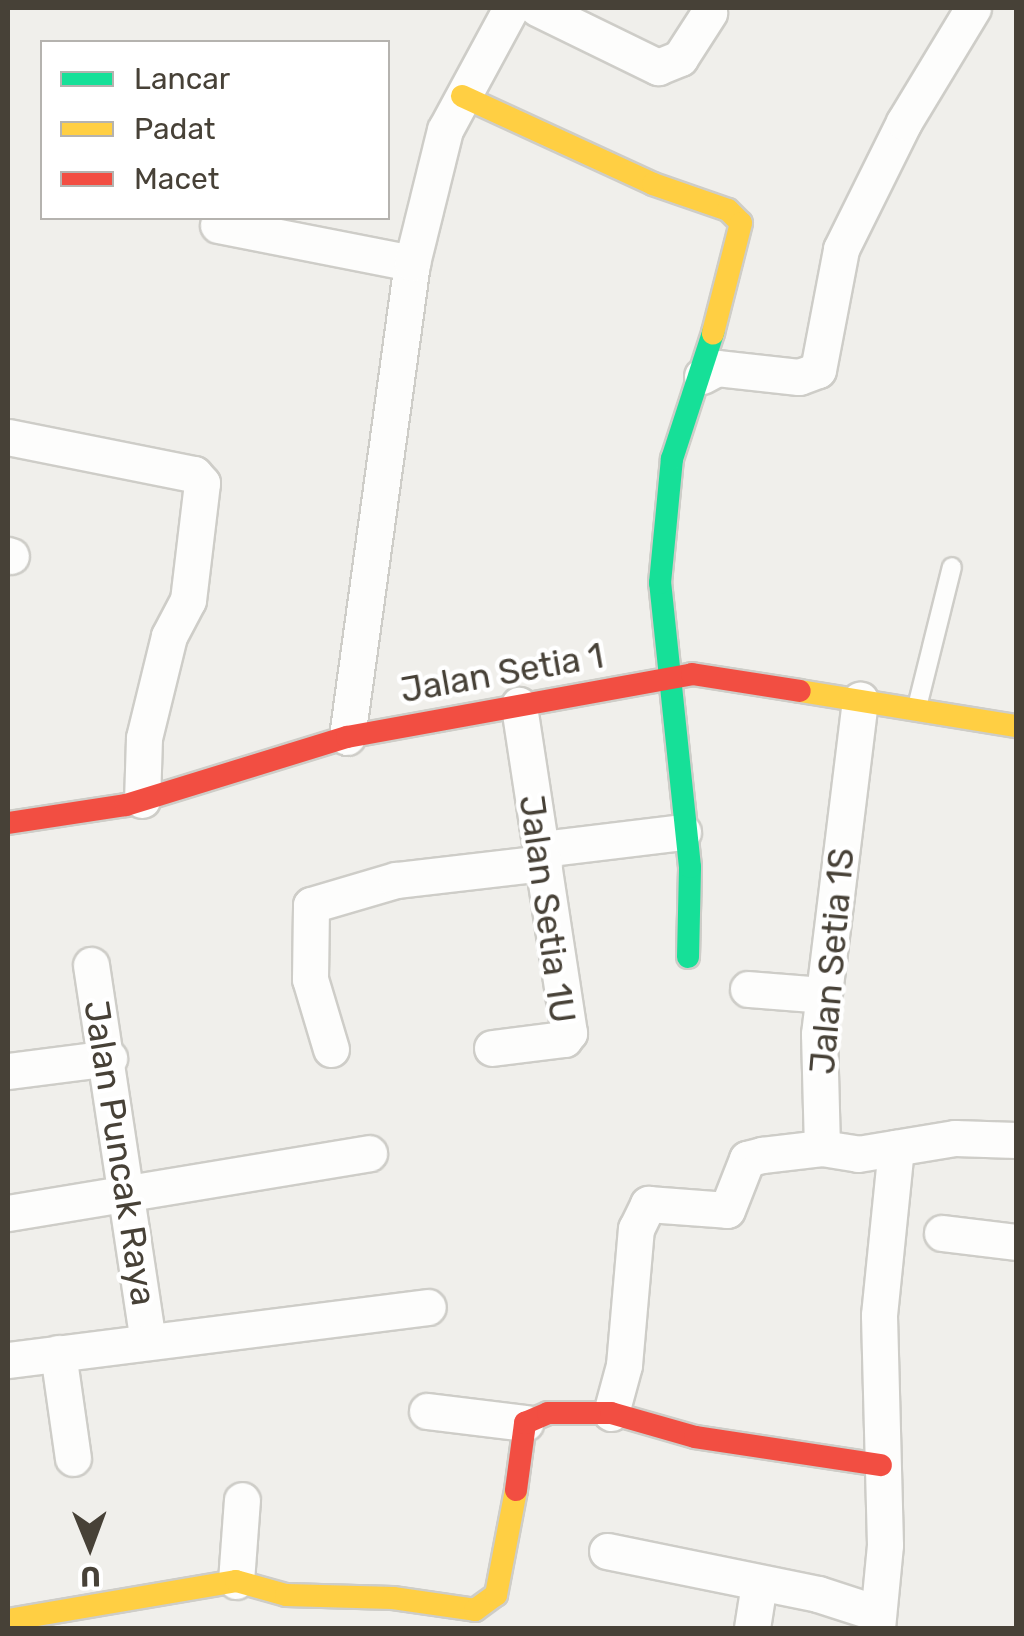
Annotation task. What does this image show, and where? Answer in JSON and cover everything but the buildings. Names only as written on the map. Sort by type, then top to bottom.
[{"type":"street","points":[[347,737],[412,263],[445,130],[511,8]]},
{"type":"street","points":[[537,8],[658,67],[680,58],[709,14]]},
{"type":"street","points":[[702,376],[717,368],[799,377],[818,370],[841,249],[904,122],[972,8]]},
{"type":"street","points":[[462,96],[738,215],[740,239],[702,376],[680,430],[665,505],[660,582],[683,832],[690,867],[688,957]]},
{"type":"street","points":[[218,225],[412,263]]},
{"type":"street","points":[[8,437],[194,474],[202,483],[188,600],[169,636],[144,738],[142,800]]},
{"type":"street","name":"Jalan Setia 1","points":[[8,823],[81,816],[347,737],[669,678],[714,675],[1016,726]]},
{"type":"street","name":"Jalan Setia 1S","points":[[822,1148],[824,994],[860,699]]},
{"type":"street","name":"Jalan Setia 1U","points":[[492,1048],[564,1039],[569,1033],[519,705]]},
{"type":"street","points":[[330,1048],[310,979],[311,905],[396,880],[683,832]]},
{"type":"street","name":"Jalan Puncak Raya","points":[[91,965],[109,1058],[148,1341]]},
{"type":"street","points":[[748,989],[824,994]]},
{"type":"street","points":[[8,1071],[109,1058]]},
{"type":"street","points":[[611,1413],[624,1365],[641,1210],[660,1202],[727,1210],[747,1159],[822,1148],[858,1154],[955,1138],[1016,1140]]},
{"type":"street","points":[[607,1551],[759,1584],[877,1621],[885,1546],[885,1390],[879,1315],[896,1148]]},
{"type":"street","points":[[8,1213],[369,1153]]},
{"type":"street","points":[[942,1233],[1016,1242]]},
{"type":"street","points":[[8,1360],[428,1307]]},
{"type":"street","points":[[58,1353],[73,1458]]},
{"type":"street","points":[[427,1411],[525,1423],[548,1413],[611,1413],[696,1437],[882,1464]]},
{"type":"street","points":[[8,1620],[236,1581],[286,1594],[392,1598],[461,1610],[488,1604],[505,1567],[525,1423]]},
{"type":"street","points":[[236,1581],[242,1500]]},
{"type":"street","points":[[752,1628],[759,1584]]},
{"type":"lane","points":[[916,708],[952,567]]},
{"type":"traffic: fast","points":[[688,957],[690,867],[660,583],[672,459],[713,333]]},
{"type":"traffic: slow","points":[[462,96],[653,184],[728,210],[741,223],[713,333]]},
{"type":"traffic: slow","points":[[800,691],[1016,726]]},
{"type":"traffic: slow","points":[[8,1620],[236,1581],[286,1595],[393,1598],[475,1610],[496,1595],[516,1490]]},
{"type":"traffic: jam","points":[[8,823],[126,805],[347,737],[692,674],[800,691]]},
{"type":"traffic: jam","points":[[516,1490],[525,1423],[548,1413],[611,1413],[695,1437],[881,1465]]}]
